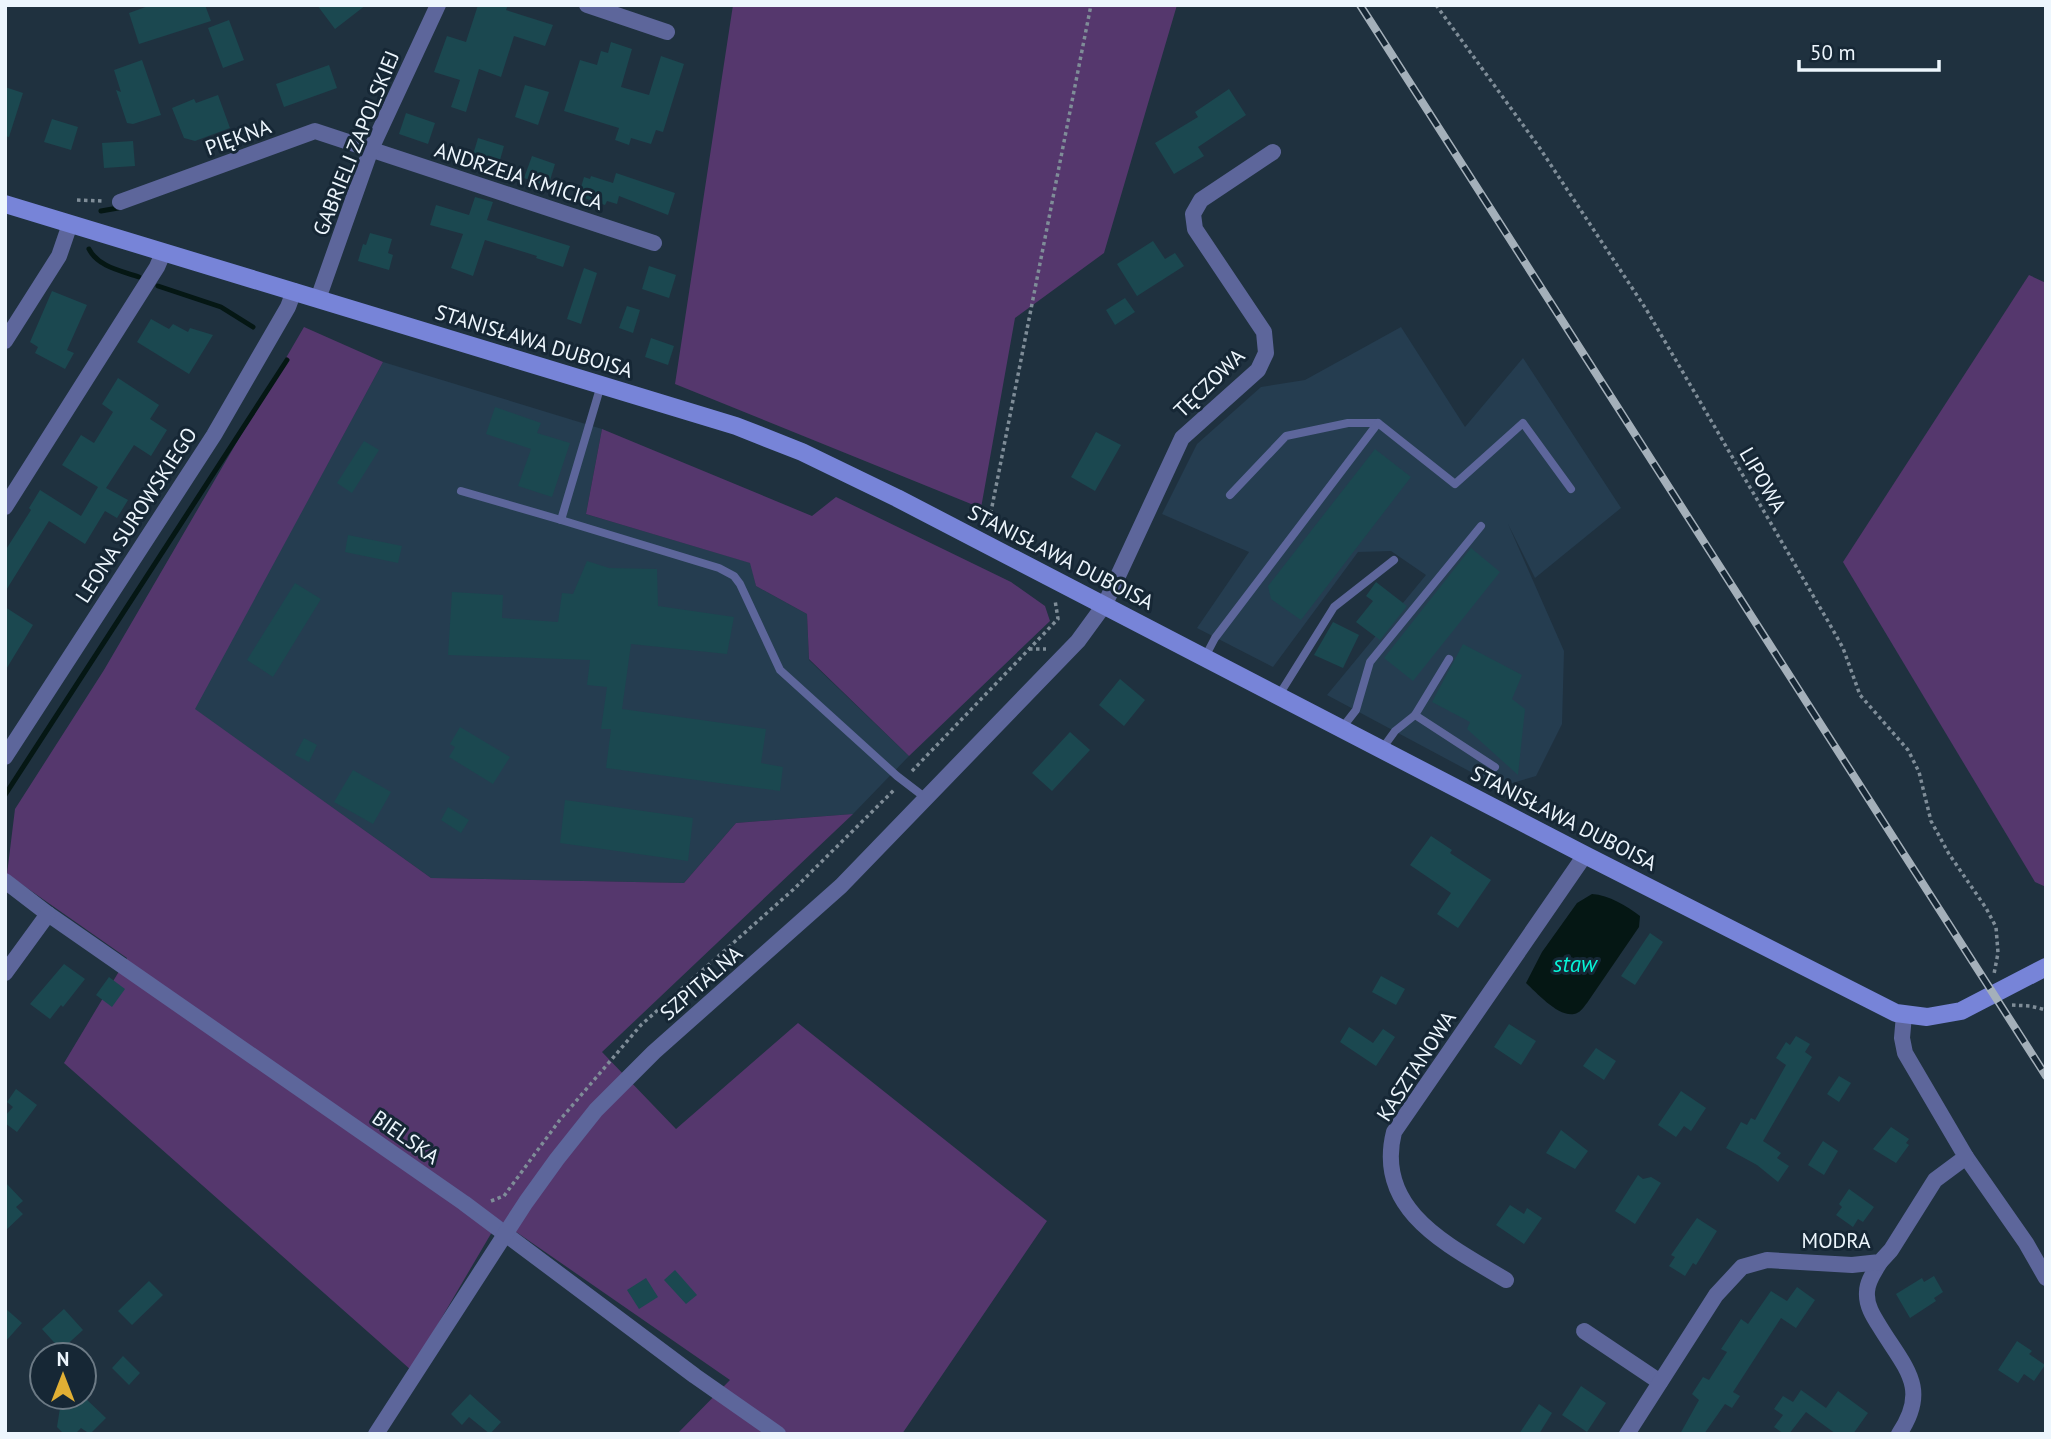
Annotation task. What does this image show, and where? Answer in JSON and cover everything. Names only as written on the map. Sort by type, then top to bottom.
[{"type":"street","name":"GABRIELI ZAPOLSKIEJ","points":[[318,299],[371,149],[438,5]]},
{"type":"street","points":[[587,5],[667,32]]},
{"type":"street","name":"PIĘKNA","points":[[120,202],[315,131],[371,149]]},
{"type":"street","name":"ANDRZEJA KMICICA","points":[[371,149],[654,243]]},
{"type":"street","name":"TĘCZOWA","points":[[1105,604],[1182,438],[1258,370],[1266,353],[1264,332],[1195,229],[1193,214],[1201,200],[1273,152]]},
{"type":"street","name":"STANISŁAWA DUBOISA","points":[[5,204],[736,426],[802,452],[1105,604],[1884,1008],[1904,1015],[1944,1016],[1978,1004],[2046,967]]},
{"type":"street","points":[[5,341],[59,256],[70,224]]},
{"type":"street","points":[[5,507],[158,268],[163,253]]},
{"type":"street","name":"LEONA SUROWSKIEGO","points":[[5,757],[214,435],[288,307],[293,291]]},
{"type":"street","name":"SZPITALNA","points":[[376,1434],[556,1159],[625,1080],[841,886],[1078,641],[1105,604]]},
{"type":"street","name":"KASZTANOWA","points":[[1506,1280],[1436,1238],[1407,1209],[1390,1168],[1389,1152],[1394,1132],[1585,855]]},
{"type":"street","name":"BIELSKA","points":[[5,881],[48,914],[506,1234],[695,1376],[778,1434]]},
{"type":"street","points":[[5,973],[48,914]]},
{"type":"street","points":[[1904,1015],[1902,1038],[1905,1053],[1966,1157],[2026,1243],[2046,1278]]},
{"type":"street","name":"MODRA","points":[[1627,1434],[1716,1295],[1742,1267],[1767,1260],[1852,1265],[1880,1262],[1891,1250],[1935,1180],[1966,1157]]},
{"type":"street","points":[[1880,1262],[1868,1287],[1868,1304],[1907,1372],[1915,1398],[1911,1417],[1899,1434]]},
{"type":"street","points":[[1584,1331],[1660,1382]]},
{"type":"lane","points":[[561,520],[601,386]]},
{"type":"lane","points":[[1230,495],[1286,436],[1348,423],[1378,424],[1455,484],[1523,424],[1571,489]]},
{"type":"lane","points":[[1205,657],[1216,638],[1378,424]]},
{"type":"lane","points":[[461,491],[719,568],[734,576],[749,600],[780,670],[897,776],[927,799]]},
{"type":"lane","points":[[1342,728],[1356,710],[1370,662],[1481,526]]},
{"type":"lane","points":[[1279,695],[1334,607],[1394,560]]},
{"type":"lane","points":[[1382,749],[1395,731],[1416,715],[1448,659]]},
{"type":"lane","points":[[1416,715],[1495,768]]},
{"type":"path","points":[[985,543],[1091,5]]},
{"type":"path","name":"LIPOWA","points":[[1436,5],[1539,147],[1646,309],[1843,648],[1860,695],[1908,750],[1919,772],[1931,821],[1996,927],[1998,953],[1992,982],[1996,993]]},
{"type":"path","points":[[77,200],[120,202]]},
{"type":"path","points":[[915,768],[1058,619],[1056,601],[1051,595]]},
{"type":"path","points":[[492,1201],[504,1196],[559,1121],[641,1025],[795,888],[892,792]]},
{"type":"path","points":[[1996,993],[2012,1005],[2046,1010]]},
{"type":"shaded area","points":[[733,5],[1177,5],[1104,253],[1015,318],[981,508],[675,384]]},
{"type":"shaded area","points":[[2029,275],[2046,283],[2046,887],[2035,882],[1843,562]]},
{"type":"shaded area","points":[[304,327],[383,362],[195,709],[431,878],[684,883],[736,823],[853,814],[602,1052],[676,1129],[798,1023],[1047,1221],[902,1434],[677,1434],[730,1380],[499,1220],[411,1370],[64,1063],[127,958],[7,874],[15,809],[104,670]]},
{"type":"shaded area","points":[[1401,327],[1465,427],[1523,358],[1621,508],[1535,578],[1508,524],[1564,651],[1562,724],[1536,776],[1499,787],[1327,695],[1426,575],[1391,551],[1358,552],[1273,667],[1197,628],[1249,552],[1162,514],[1197,444],[1261,387],[1305,380]]},
{"type":"shaded area","points":[[383,362],[602,429],[586,514],[751,563],[756,586],[807,614],[809,660],[909,756],[853,814],[736,823],[684,883],[431,878],[194,709]]},
{"type":"shaded area","points":[[602,429],[812,516],[836,497],[1011,582],[1045,606],[1050,621],[909,756],[809,659],[807,614],[756,586],[750,563],[586,514]]},
{"type":"water","name":"staw","points":[[1592,894],[1611,899],[1635,912],[1640,916],[1639,927],[1583,1008],[1568,1014],[1548,1003],[1526,983],[1542,952],[1577,903]]},
{"type":"building","points":[[151,5],[205,5],[211,21],[139,44],[129,13]]},
{"type":"building","points":[[317,5],[366,5],[335,29]]},
{"type":"building","points":[[478,5],[508,5],[506,10],[553,25],[545,46],[514,36],[501,77],[479,69],[466,112],[451,107],[460,80],[434,72],[447,36],[466,42]]},
{"type":"building","points":[[229,20],[244,60],[223,68],[208,28]]},
{"type":"building","points":[[611,42],[632,49],[621,87],[649,95],[661,56],[684,64],[663,132],[656,130],[651,144],[631,138],[629,145],[615,140],[619,128],[564,111],[580,60],[597,65],[601,51],[608,53]]},
{"type":"building","points":[[142,60],[161,115],[133,124],[127,123],[116,90],[121,92],[114,70]]},
{"type":"building","points":[[329,65],[337,88],[284,107],[276,84]]},
{"type":"building","points":[[525,85],[549,92],[538,125],[515,117]]},
{"type":"building","points":[[5,87],[23,93],[9,137],[5,136]]},
{"type":"building","points":[[1229,89],[1246,115],[1198,147],[1204,156],[1174,174],[1155,143],[1198,117],[1195,112]]},
{"type":"building","points":[[218,95],[230,128],[195,141],[184,138],[172,108],[194,99],[196,103]]},
{"type":"building","points":[[406,113],[435,123],[428,144],[399,134]]},
{"type":"building","points":[[52,119],[78,127],[71,150],[44,142]]},
{"type":"building","points":[[478,138],[504,146],[498,167],[472,158]]},
{"type":"building","points":[[133,141],[135,166],[104,168],[102,143]]},
{"type":"building","points":[[532,156],[555,164],[548,187],[524,178]]},
{"type":"building","points":[[616,173],[675,193],[668,215],[619,196],[617,204],[607,201],[605,205],[584,198],[586,193],[580,191],[584,177],[590,179],[591,176],[613,183]]},
{"type":"building","points":[[475,197],[493,202],[487,220],[570,246],[563,267],[485,240],[473,276],[451,268],[463,234],[430,225],[436,205],[469,215]]},
{"type":"building","points":[[370,233],[392,239],[388,253],[393,255],[389,270],[358,261],[363,244],[366,245]]},
{"type":"building","points":[[1153,241],[1165,259],[1175,253],[1184,266],[1137,296],[1117,264]]},
{"type":"building","points":[[649,266],[676,275],[669,298],[642,289]]},
{"type":"building","points":[[584,268],[597,273],[581,324],[567,319]]},
{"type":"building","points":[[52,291],[87,305],[67,350],[74,353],[65,369],[35,353],[38,347],[30,342]]},
{"type":"building","points":[[1125,298],[1135,312],[1115,325],[1106,310]]},
{"type":"building","points":[[627,306],[640,310],[633,333],[619,328]]},
{"type":"building","points":[[151,319],[169,329],[173,324],[188,332],[190,328],[213,335],[189,374],[137,342]]},
{"type":"building","points":[[651,338],[674,346],[668,365],[645,357]]},
{"type":"building","points":[[118,378],[159,405],[150,419],[167,430],[151,456],[134,445],[106,488],[128,500],[117,518],[105,511],[85,544],[49,521],[5,592],[5,551],[31,510],[29,508],[40,490],[81,516],[98,487],[62,465],[81,435],[94,443],[113,412],[102,404]]},
{"type":"building","points":[[495,407],[541,423],[537,433],[570,443],[552,497],[518,486],[531,449],[486,434]]},
{"type":"building","points":[[1096,432],[1121,445],[1095,491],[1071,477]]},
{"type":"building","points":[[364,441],[379,450],[352,493],[337,483]]},
{"type":"building","points":[[1375,449],[1411,477],[1301,620],[1271,599],[1268,586]]},
{"type":"building","points":[[348,535],[402,546],[398,563],[345,552]]},
{"type":"building","points":[[1471,548],[1500,572],[1413,681],[1384,658]]},
{"type":"building","points":[[587,561],[609,568],[657,569],[658,606],[734,617],[727,654],[631,644],[622,709],[766,729],[761,763],[783,767],[780,791],[606,768],[611,729],[601,729],[607,687],[587,685],[590,660],[448,655],[452,592],[503,595],[502,618],[558,622],[562,593],[573,594]]},
{"type":"building","points":[[1376,582],[1407,606],[1380,640],[1356,622],[1373,601],[1366,596]]},
{"type":"building","points":[[295,583],[321,599],[273,677],[247,660]]},
{"type":"building","points":[[5,607],[33,625],[5,671]]},
{"type":"building","points":[[1333,622],[1359,635],[1343,668],[1314,655]]},
{"type":"building","points":[[1463,644],[1522,675],[1512,699],[1525,709],[1518,775],[1467,729],[1470,722],[1432,702]]},
{"type":"building","points":[[1120,679],[1145,700],[1124,726],[1099,705]]},
{"type":"building","points":[[460,727],[510,757],[493,784],[449,757],[455,747],[450,744]]},
{"type":"building","points":[[1070,732],[1090,750],[1052,791],[1032,773]]},
{"type":"building","points":[[304,738],[317,745],[309,762],[295,755]]},
{"type":"building","points":[[353,770],[391,792],[373,824],[334,802]]},
{"type":"building","points":[[565,800],[693,818],[688,861],[560,843]]},
{"type":"building","points":[[448,807],[469,820],[461,833],[441,820]]},
{"type":"building","points":[[1431,836],[1452,850],[1450,853],[1491,880],[1458,928],[1437,914],[1451,893],[1410,865]]},
{"type":"building","points":[[1650,933],[1663,942],[1635,985],[1621,976]]},
{"type":"building","points":[[64,964],[85,979],[50,1019],[30,1004]]},
{"type":"building","points":[[1381,976],[1405,989],[1396,1005],[1372,992]]},
{"type":"building","points":[[109,977],[125,989],[112,1007],[96,995]]},
{"type":"building","points":[[1509,1024],[1536,1041],[1521,1065],[1494,1047]]},
{"type":"building","points":[[1349,1027],[1373,1043],[1383,1029],[1395,1037],[1376,1066],[1340,1042]]},
{"type":"building","points":[[1796,1036],[1810,1044],[1805,1052],[1812,1057],[1763,1141],[1781,1153],[1777,1158],[1789,1166],[1778,1182],[1757,1165],[1726,1148],[1741,1122],[1747,1125],[1751,1118],[1755,1120],[1786,1065],[1776,1058],[1786,1042],[1790,1045]]},
{"type":"building","points":[[1596,1048],[1616,1061],[1604,1080],[1583,1066]]},
{"type":"building","points":[[1839,1076],[1851,1083],[1839,1102],[1827,1094]]},
{"type":"building","points":[[16,1089],[37,1105],[17,1132],[5,1123],[5,1116],[13,1107],[7,1102]]},
{"type":"building","points":[[1681,1091],[1706,1108],[1691,1131],[1684,1126],[1676,1137],[1658,1125]]},
{"type":"building","points":[[1891,1127],[1909,1139],[1906,1143],[1909,1145],[1896,1163],[1873,1149]]},
{"type":"building","points":[[1561,1130],[1588,1151],[1575,1169],[1546,1153]]},
{"type":"building","points":[[1823,1141],[1838,1151],[1824,1175],[1808,1165]]},
{"type":"building","points":[[1638,1175],[1643,1179],[1651,1177],[1661,1183],[1635,1224],[1615,1211]]},
{"type":"building","points":[[5,1182],[23,1201],[16,1207],[23,1214],[5,1231]]},
{"type":"building","points":[[1849,1189],[1874,1207],[1863,1222],[1858,1219],[1853,1227],[1836,1215],[1842,1207],[1839,1204]]},
{"type":"building","points":[[1510,1205],[1524,1214],[1527,1208],[1542,1218],[1524,1244],[1496,1225]]},
{"type":"building","points":[[1697,1218],[1717,1231],[1696,1265],[1693,1263],[1685,1276],[1669,1266],[1675,1257],[1671,1255]]},
{"type":"building","points":[[675,1270],[697,1295],[686,1304],[664,1280]]},
{"type":"building","points":[[1934,1276],[1943,1292],[1934,1298],[1936,1301],[1910,1318],[1896,1294],[1922,1278],[1924,1282]]},
{"type":"building","points":[[646,1278],[658,1297],[639,1309],[627,1290]]},
{"type":"building","points":[[149,1281],[163,1295],[132,1325],[118,1311]]},
{"type":"building","points":[[1797,1287],[1815,1300],[1796,1328],[1781,1318],[1733,1392],[1740,1396],[1732,1408],[1725,1404],[1704,1434],[1680,1434],[1699,1400],[1692,1394],[1703,1377],[1709,1380],[1727,1352],[1721,1349],[1741,1319],[1748,1324],[1771,1291],[1787,1301]]},
{"type":"building","points":[[5,1308],[22,1323],[5,1342]]},
{"type":"building","points":[[64,1309],[83,1330],[71,1341],[53,1341],[42,1329]]},
{"type":"building","points":[[2017,1341],[2032,1351],[2029,1354],[2045,1365],[2034,1381],[2024,1374],[2018,1383],[1998,1370]]},
{"type":"building","points":[[123,1356],[140,1373],[129,1385],[112,1368]]},
{"type":"building","points":[[1581,1386],[1606,1403],[1587,1432],[1562,1415]]},
{"type":"building","points":[[1801,1390],[1826,1408],[1838,1391],[1868,1413],[1853,1434],[1836,1434],[1806,1412],[1789,1434],[1784,1434],[1774,1427],[1783,1415],[1774,1409],[1783,1396],[1793,1402]]},
{"type":"building","points":[[470,1394],[501,1422],[490,1434],[469,1417],[462,1425],[451,1414]]},
{"type":"building","points":[[1539,1404],[1552,1413],[1539,1434],[1519,1434]]},
{"type":"building","points":[[98,1410],[106,1418],[90,1434],[81,1428],[75,1434],[64,1434],[57,1427],[60,1411]]},
{"type":"waterway","points":[[101,211],[118,208]]},
{"type":"waterway","points":[[89,249],[104,264],[139,277]]},
{"type":"waterway","points":[[158,286],[221,307],[253,327]]},
{"type":"waterway","points":[[5,795],[287,360]]},
{"type":"railway","points":[[1360,5],[2046,1076]]}]
